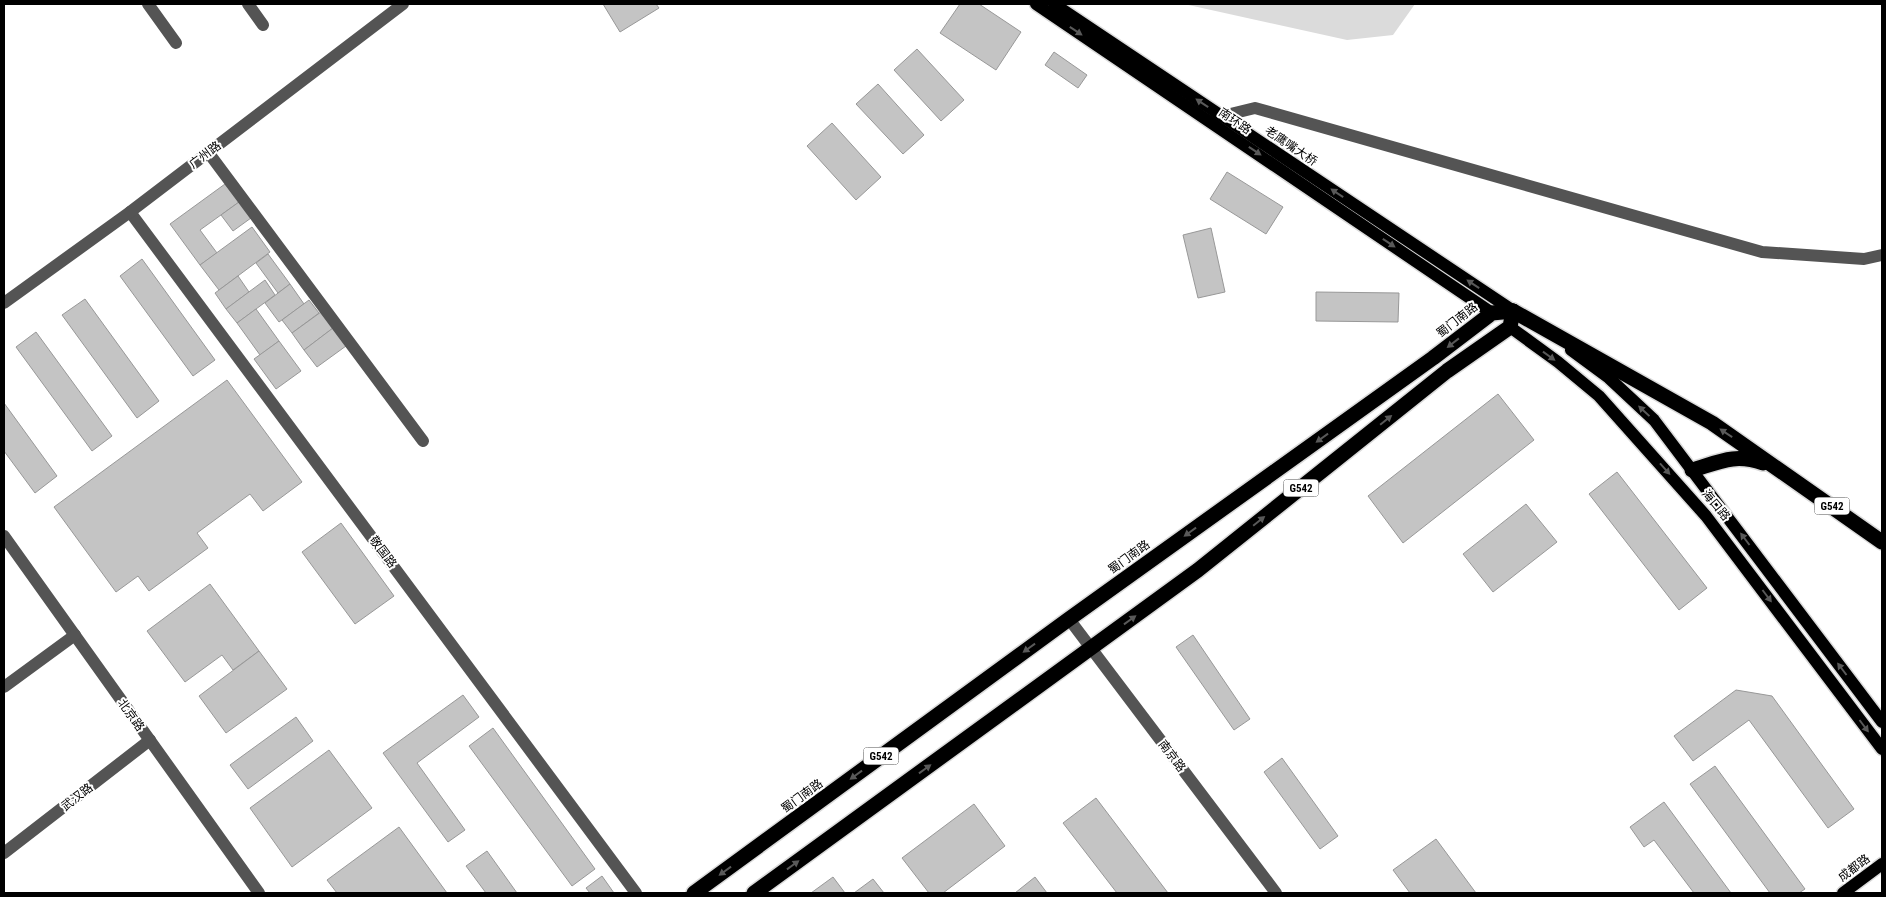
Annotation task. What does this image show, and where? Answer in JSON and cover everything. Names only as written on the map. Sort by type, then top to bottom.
[{"type":"highway","name":"蜀门南路","points":[[694,893],[1069,619],[1425,364],[1492,313],[1513,311]]},
{"type":"highway","points":[[1510,327],[1513,311]]},
{"type":"highway","name":"G542","points":[[1513,311],[1712,423],[1882,542]]},
{"type":"highway","name":"海口路","points":[[1492,313],[1510,327]]},
{"type":"highway","name":"G542","points":[[754,893],[1198,570],[1439,378],[1510,327]]},
{"type":"highway","points":[[1692,470],[1730,458],[1741,458],[1753,460],[1781,470]]},
{"type":"main road","name":"南环路","points":[[1036,4],[1492,313]]},
{"type":"main road","name":"老鹰嘴大桥","points":[[1054,4],[1513,311]]},
{"type":"main road","name":"海口路","points":[[1513,311],[1609,378],[1654,420],[1882,722]]},
{"type":"main road","name":"海口路","points":[[1510,327],[1558,362],[1598,396],[1706,516],[1882,750]]},
{"type":"main road","name":"成都路","points":[[1843,893],[1882,864]]},
{"type":"street","points":[[148,4],[176,43]]},
{"type":"street","points":[[248,4],[263,25]]},
{"type":"street","name":"广州路","points":[[4,303],[130,212],[403,4]]},
{"type":"street","points":[[1208,119],[1255,108],[1762,252],[1864,259],[1882,255]]},
{"type":"street","points":[[208,152],[423,441]]},
{"type":"street","name":"敬国路","points":[[130,212],[636,893]]},
{"type":"street","name":"北京路","points":[[4,536],[259,893]]},
{"type":"street","name":"南京路","points":[[1069,619],[1276,893]]},
{"type":"street","points":[[4,687],[74,635]]},
{"type":"street","name":"武汉路","points":[[4,853],[150,740]]},
{"type":"shaded area","points":[[1184,4],[1415,4],[1393,35],[1347,40]]},
{"type":"building","points":[[603,4],[656,4],[659,8],[620,32]]},
{"type":"building","points":[[960,4],[979,4],[1021,32],[996,70],[940,33]]},
{"type":"building","points":[[917,49],[964,100],[941,121],[894,70]]},
{"type":"building","points":[[1054,52],[1087,75],[1078,88],[1045,65]]},
{"type":"building","points":[[878,84],[924,135],[903,154],[856,104]]},
{"type":"building","points":[[832,123],[881,177],[856,200],[807,146]]},
{"type":"building","points":[[1227,172],[1283,207],[1266,234],[1210,199]]},
{"type":"building","points":[[225,184],[239,202],[200,230],[217,253],[200,265],[170,224]]},
{"type":"building","points":[[239,202],[251,218],[233,231],[221,215]]},
{"type":"building","points":[[252,227],[270,252],[219,290],[200,265]]},
{"type":"building","points":[[1211,228],[1225,292],[1198,298],[1183,235]]},
{"type":"building","points":[[268,254],[290,284],[278,293],[256,263]]},
{"type":"building","points":[[142,259],[215,360],[193,376],[120,276]]},
{"type":"building","points":[[238,276],[249,292],[226,309],[215,293]]},
{"type":"building","points":[[265,280],[275,295],[237,323],[226,309]]},
{"type":"building","points":[[290,284],[304,304],[279,322],[265,303]]},
{"type":"building","points":[[1316,292],[1399,293],[1398,322],[1316,321]]},
{"type":"building","points":[[85,299],[159,401],[137,418],[62,315]]},
{"type":"building","points":[[309,300],[319,313],[292,333],[282,320]]},
{"type":"building","points":[[256,309],[279,341],[260,355],[237,323]]},
{"type":"building","points":[[321,312],[333,328],[304,350],[292,333]]},
{"type":"building","points":[[333,328],[346,346],[317,367],[304,350]]},
{"type":"building","points":[[36,332],[112,436],[92,451],[16,347]]},
{"type":"building","points":[[279,341],[301,371],[276,389],[254,359]]},
{"type":"building","points":[[227,380],[302,482],[263,511],[250,494],[197,533],[208,548],[149,591],[138,576],[116,592],[54,507]]},
{"type":"building","points":[[1498,394],[1534,440],[1403,543],[1368,496]]},
{"type":"building","points":[[4,403],[57,476],[35,493],[4,451]]},
{"type":"building","points":[[1617,472],[1707,588],[1679,610],[1589,494]]},
{"type":"building","points":[[1526,504],[1557,542],[1493,592],[1463,554]]},
{"type":"building","points":[[341,523],[394,596],[355,624],[302,552]]},
{"type":"building","points":[[210,584],[259,651],[233,670],[222,655],[185,682],[147,631]]},
{"type":"building","points":[[1193,635],[1250,719],[1234,730],[1176,647]]},
{"type":"building","points":[[259,651],[287,689],[226,733],[199,696]]},
{"type":"building","points":[[1736,690],[1772,696],[1854,809],[1828,828],[1749,720],[1693,761],[1674,736]]},
{"type":"building","points":[[463,695],[479,717],[417,763],[465,830],[448,842],[383,753]]},
{"type":"building","points":[[296,717],[313,741],[248,789],[230,765]]},
{"type":"building","points":[[493,728],[595,869],[572,886],[469,746]]},
{"type":"building","points":[[329,750],[372,808],[292,867],[250,808]]},
{"type":"building","points":[[1282,758],[1338,836],[1320,849],[1264,772]]},
{"type":"building","points":[[1715,766],[1805,889],[1799,893],[1770,893],[1690,784]]},
{"type":"building","points":[[1096,798],[1168,893],[1117,893],[1063,823]]},
{"type":"building","points":[[1664,802],[1731,893],[1694,893],[1654,840],[1644,847],[1630,827]]},
{"type":"building","points":[[974,804],[1005,846],[943,893],[929,893],[902,858]]},
{"type":"building","points":[[399,827],[447,893],[337,893],[327,880]]},
{"type":"building","points":[[1436,839],[1476,893],[1410,893],[1393,870]]},
{"type":"building","points":[[487,851],[517,893],[486,893],[466,866]]},
{"type":"building","points":[[602,876],[614,893],[590,893],[586,888]]},
{"type":"building","points":[[833,877],[845,893],[811,893]]},
{"type":"building","points":[[1035,877],[1047,893],[1015,893]]},
{"type":"building","points":[[873,879],[884,893],[854,893]]}]
